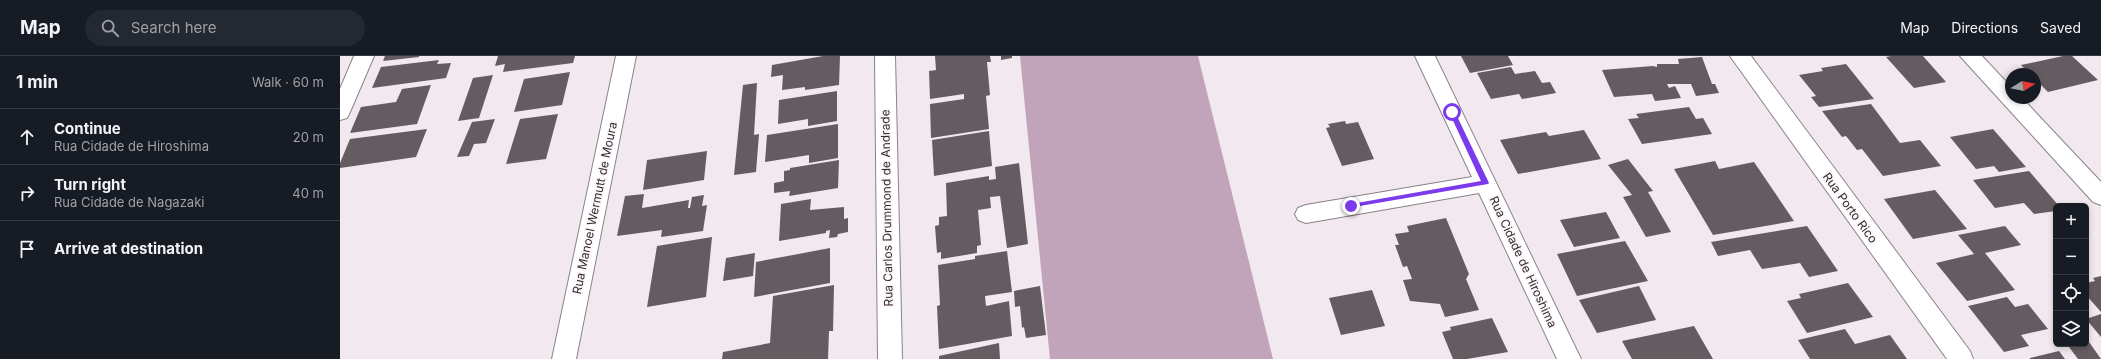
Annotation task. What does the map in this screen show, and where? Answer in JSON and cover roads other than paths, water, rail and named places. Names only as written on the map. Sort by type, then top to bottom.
[{"type":"street","points":[[340,112],[344,93],[364,56]]},
{"type":"street","name":"Rua Manoel Wermutt de Moura","points":[[564,359],[626,56]]},
{"type":"street","name":"Rua Carlos Drummond de Andrade","points":[[885,56],[890,359]]},
{"type":"street","name":"Rua Cidade de Hiroshima","points":[[1425,56],[1570,359]]},
{"type":"street","name":"Rua Porto Rico","points":[[1740,56],[1961,359]]},
{"type":"street","points":[[1970,56],[2101,196]]},
{"type":"street","points":[[1306,214],[1485,183]]}]
